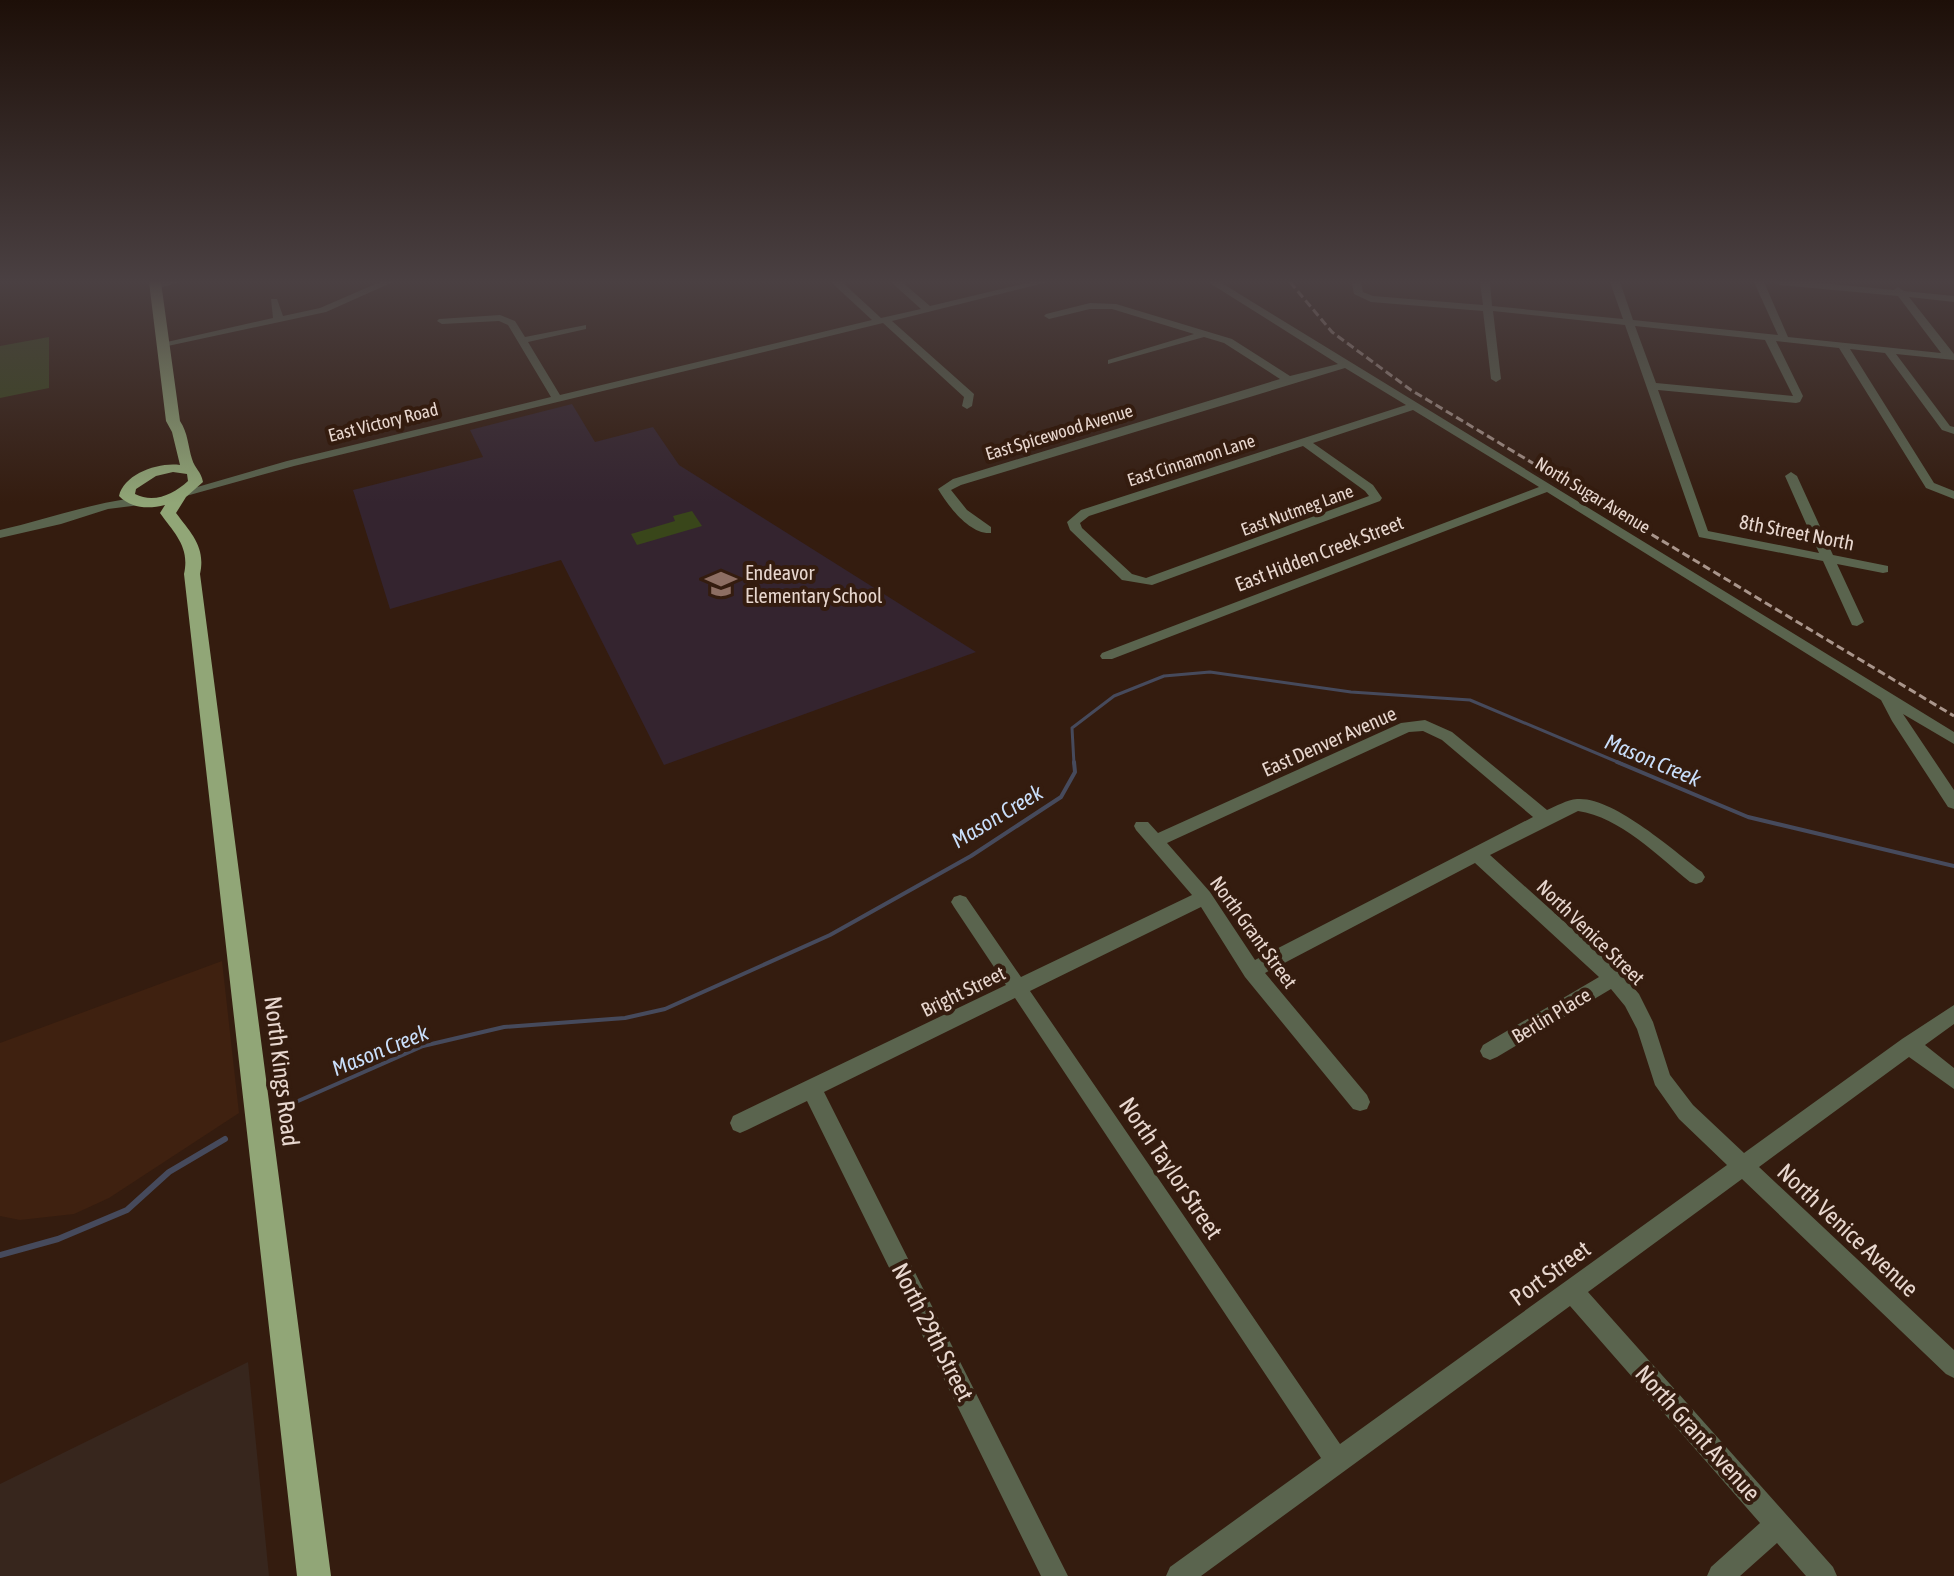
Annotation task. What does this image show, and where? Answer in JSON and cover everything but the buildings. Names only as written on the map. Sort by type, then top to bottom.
[{"type":"main road","points":[[136,497],[151,473],[172,453],[169,429],[173,421],[164,356]]},
{"type":"main road","points":[[136,497],[183,493],[196,482],[184,458],[179,427],[173,421]]},
{"type":"main road","points":[[151,473],[173,468],[193,472]]},
{"type":"main road","name":"North Kings Road","points":[[183,493],[168,513],[192,545],[195,560],[192,574]]},
{"type":"main road","name":"North Kings Road","points":[[136,497],[177,541],[192,574],[211,748],[264,1140],[314,1576]]},
{"type":"street","points":[[533,356],[557,399]]},
{"type":"street","name":"East Victory Road","points":[[183,493],[291,463],[736,356]]},
{"type":"street","points":[[923,356],[970,396],[967,406]]},
{"type":"street","points":[[1112,362],[1133,356]]},
{"type":"street","points":[[1250,356],[1288,380]]},
{"type":"street","name":"North Sugar Avenue","points":[[1330,356],[1954,739]]},
{"type":"street","points":[[1493,356],[1496,379]]},
{"type":"street","points":[[1640,356],[1652,386],[1796,400],[1798,396],[1778,356]]},
{"type":"street","points":[[1849,356],[1930,485],[1954,495]]},
{"type":"street","points":[[1892,356],[1946,428],[1954,431]]},
{"type":"street","name":"East Spicewood Avenue","points":[[987,530],[972,522],[948,498],[944,489],[957,482],[1271,387],[1340,362]]},
{"type":"street","name":"8th Street North","points":[[1652,386],[1703,534],[1883,569]]},
{"type":"street","name":"East Cinnamon Lane","points":[[1141,583],[1127,577],[1076,530],[1073,522],[1077,517],[1412,407]]},
{"type":"street","name":"East Nutmeg Lane","points":[[1141,583],[1376,498],[1369,488],[1304,442]]},
{"type":"street","name":"East Victory Road","points":[[193,472],[231,475],[291,463]]},
{"type":"street","points":[[1791,476],[1857,622]]},
{"type":"street","name":"East Hidden Creek Street","points":[[1107,656],[1546,488]]},
{"type":"street","points":[[4,533],[136,497]]},
{"type":"street","points":[[1888,697],[1897,717],[1954,803]]},
{"type":"street","name":"East Denver Avenue","points":[[1155,841],[1406,727],[1425,725],[1447,736],[1545,818]]},
{"type":"street","points":[[1252,971],[1545,818],[1579,805],[1617,819],[1696,877]]},
{"type":"street","name":"North Grant Street","points":[[1142,826],[1204,897],[1252,971],[1360,1102]]},
{"type":"street","name":"North Venice Street","points":[[1477,854],[1613,978],[1632,1000],[1646,1028],[1662,1079],[1686,1112],[1741,1165]]},
{"type":"street","name":"Bright Street","points":[[740,1123],[1204,897]]},
{"type":"street","name":"North Taylor Street","points":[[960,902],[1338,1462]]},
{"type":"street","name":"Berlin Place","points":[[1490,1051],[1613,978]]},
{"type":"street","name":"Port Street","points":[[1179,1576],[1954,1013]]},
{"type":"street","points":[[1909,1045],[1954,1080]]},
{"type":"street","name":"North 29th Street","points":[[811,1088],[1055,1576]]},
{"type":"street","name":"North Venice Avenue","points":[[1741,1165],[1954,1366]]},
{"type":"street","name":"North Grant Avenue","points":[[1571,1290],[1824,1576]]},
{"type":"street","points":[[1720,1576],[1779,1524]]},
{"type":"shaded area","name":"Endeavor Elementary School","points":[[572,404],[595,442],[653,427],[679,465],[976,652],[664,765],[561,560],[390,609],[353,490],[483,457],[470,430]]},
{"type":"shaded area","points":[[222,961],[239,1113],[109,1198],[74,1214],[20,1220],[0,1216],[0,1043]]},
{"type":"shaded area","points":[[248,1362],[269,1576],[0,1576],[0,1484]]},
{"type":"green space","points":[[0,356],[49,356],[49,388],[0,398]]},
{"type":"green space","points":[[692,511],[702,526],[637,545],[631,534],[675,521],[673,516]]},
{"type":"waterway","name":"Mason Creek","points":[[1074,764],[1072,728],[1114,696],[1164,676],[1210,672],[1351,692],[1470,700],[1622,764]]},
{"type":"waterway","name":"Mason Creek","points":[[289,1105],[423,1046],[504,1027],[625,1018],[665,1009],[830,935],[971,856],[1061,797],[1075,772],[1074,762]]},
{"type":"waterway","name":"Mason Creek","points":[[1617,762],[1748,817],[1954,866]]},
{"type":"waterway","name":"Mason Creek","points":[[0,1255],[58,1239],[127,1210],[169,1172],[225,1139]]},
{"type":"railway","points":[[1364,356],[1411,390],[1954,716]]},
{"type":"place","name":"Endeavor Elementary School","points":[[721,584]]}]
